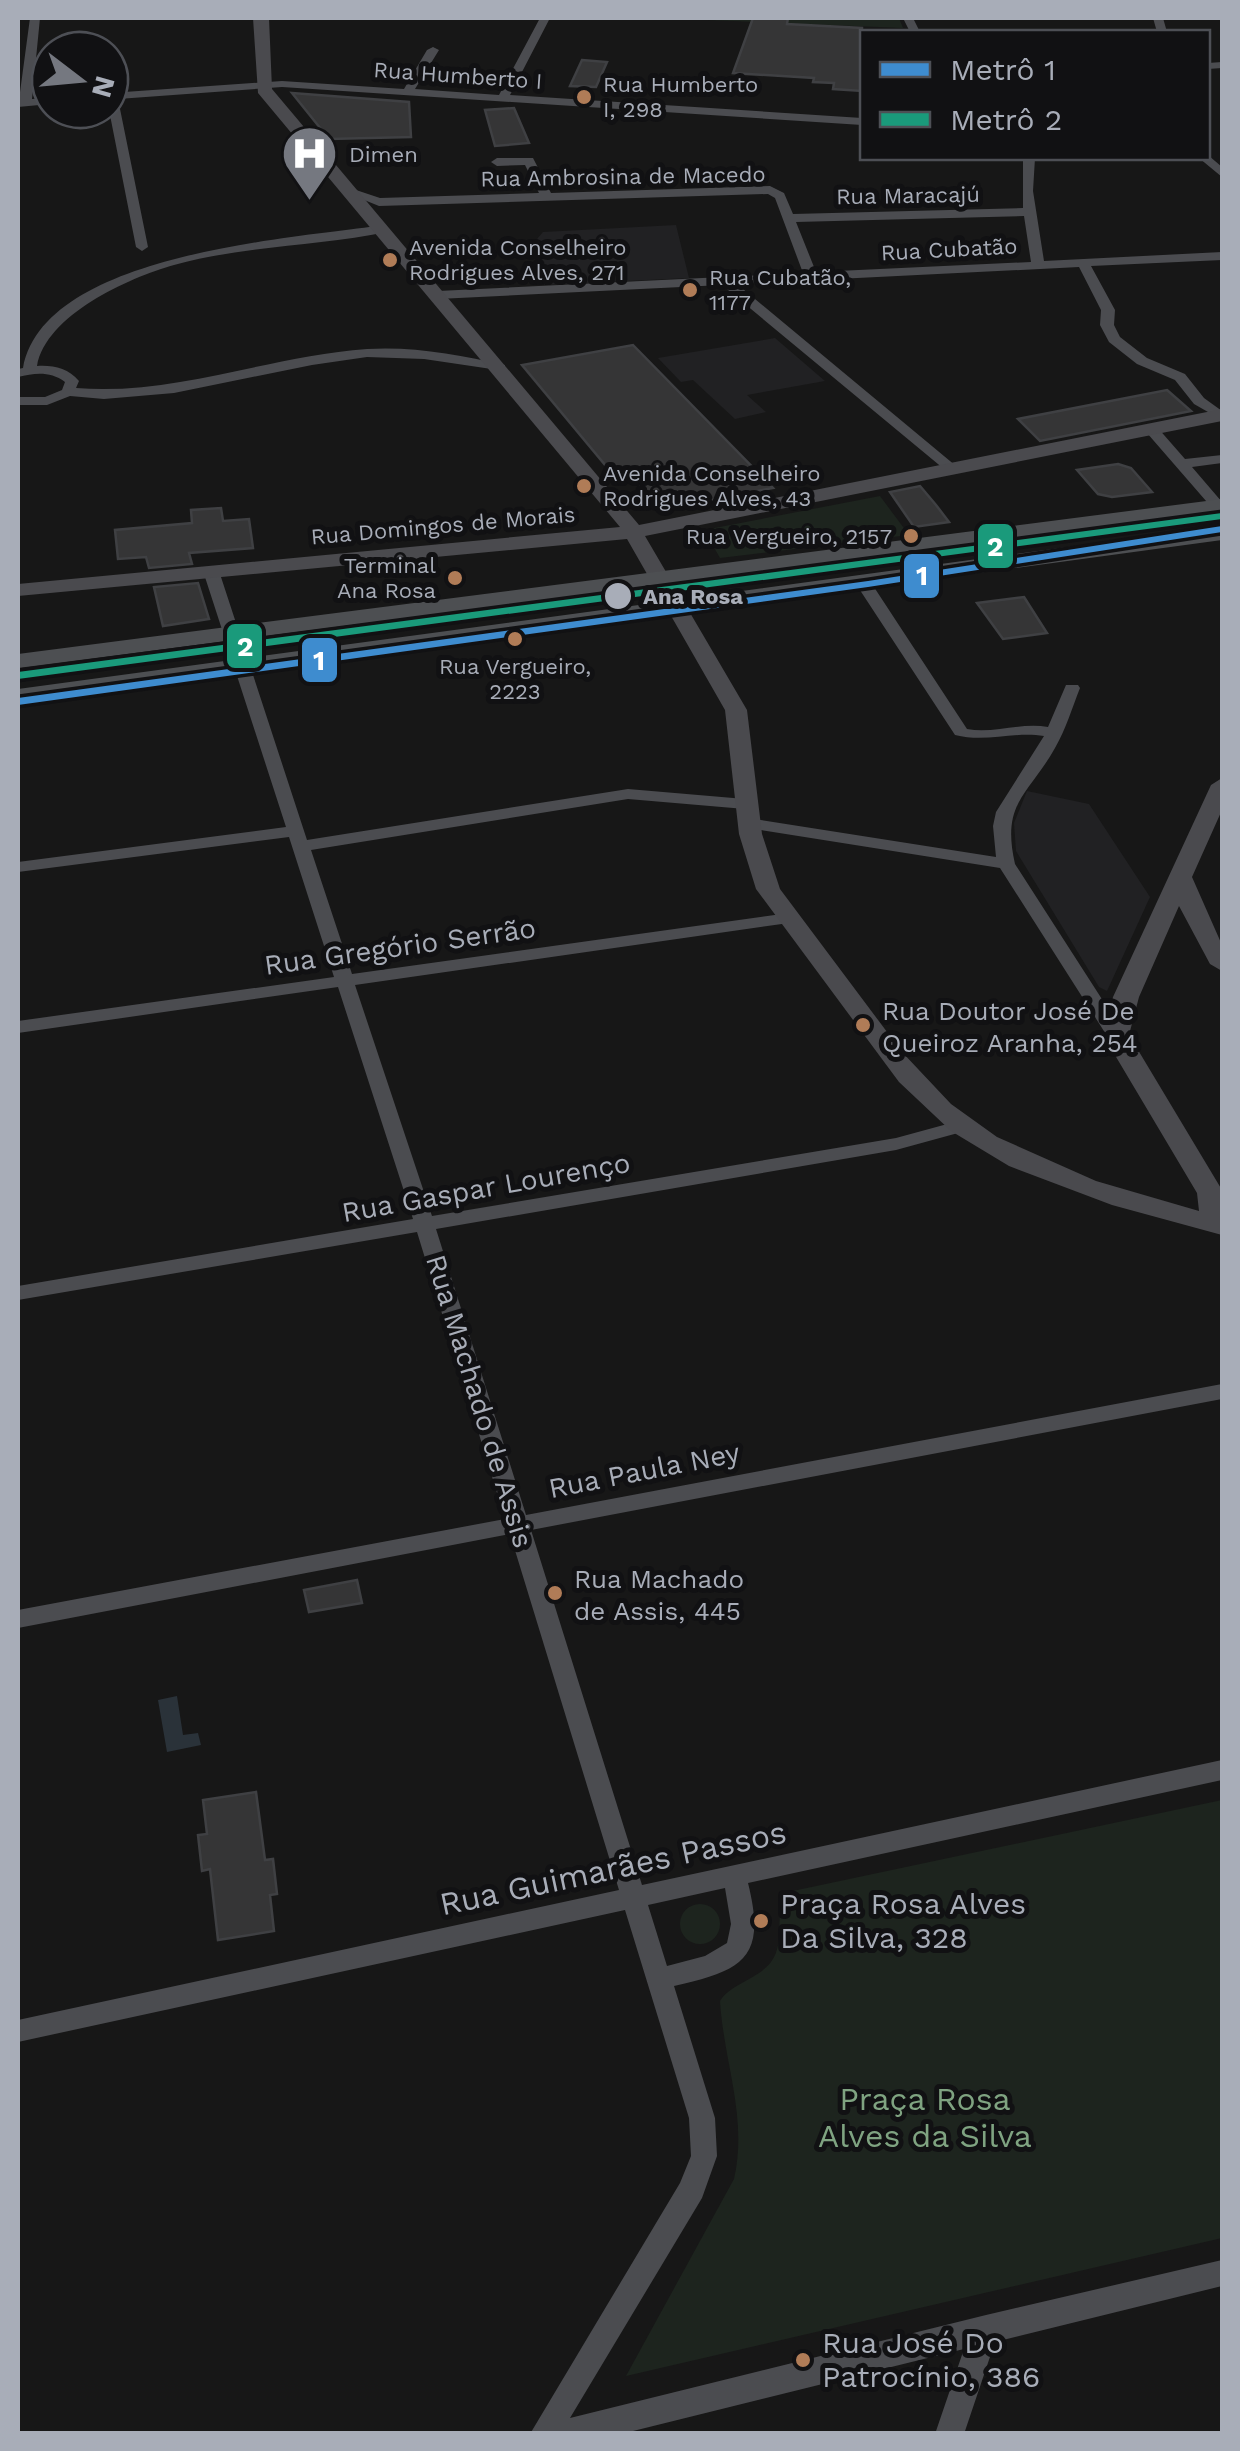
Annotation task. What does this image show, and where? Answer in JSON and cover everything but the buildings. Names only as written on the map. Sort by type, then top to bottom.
[{"type":"main road","points":[[18,662],[1220,506]]},
{"type":"main road","points":[[18,696],[1222,534]]},
{"type":"street","points":[[22,104],[34,18]]},
{"type":"street","points":[[261,18],[263,83],[270,98],[353,194],[377,215],[634,532],[736,710],[744,743],[746,814],[762,877],[893,1055],[962,1126],[1115,1198],[1218,1225],[1212,1193],[1006,864],[1000,838],[1010,794],[1053,734],[1072,688]]},
{"type":"street","points":[[504,98],[545,18]]},
{"type":"street","points":[[408,92],[432,50]]},
{"type":"street","name":"Rua Humberto I","points":[[130,94],[263,83],[860,122]]},
{"type":"street","points":[[116,130],[134,254]]},
{"type":"street","points":[[1030,160],[1030,212],[1038,265]]},
{"type":"street","points":[[497,162],[529,161],[546,196]]},
{"type":"street","name":"Rua Ambrosina de Macedo","points":[[202,256],[377,215],[546,196],[765,189],[779,194],[811,276]]},
{"type":"street","name":"Rua Maracajú","points":[[788,218],[1030,212]]},
{"type":"street","points":[[68,392],[72,381],[64,373],[23,371],[33,339],[98,290],[134,254],[202,256]]},
{"type":"street","points":[[98,290],[162,264],[202,256]]},
{"type":"street","name":"Rua Cubatão","points":[[438,295],[1222,256]]},
{"type":"street","points":[[1084,262],[1108,310],[1109,332],[1120,346],[1180,377],[1196,398],[1222,415]]},
{"type":"street","points":[[725,280],[955,471]]},
{"type":"street","points":[[18,401],[46,400],[68,392],[136,398],[316,360],[381,352],[413,352],[500,368]]},
{"type":"street","name":"Rua Domingos de Morais","points":[[18,590],[634,532],[1222,415]]},
{"type":"street","points":[[1152,430],[1220,506]]},
{"type":"street","points":[[1183,464],[1222,459]]},
{"type":"street","name":"Rua Machado de Assis","points":[[212,574],[229,635],[244,665],[347,980],[662,1978],[702,2118],[704,2156],[692,2189],[544,2434]]},
{"type":"street","points":[[862,581],[961,732],[983,737],[1040,730],[1053,734]]},
{"type":"street","points":[[1116,1035],[1126,997],[1222,785]]},
{"type":"street","points":[[18,868],[301,839],[628,794],[1006,864]]},
{"type":"street","points":[[1182,880],[1199,927],[1222,964]]},
{"type":"street","name":"Rua Gregório Serrão","points":[[18,1027],[789,918]]},
{"type":"street","name":"Rua Gaspar Lourenço","points":[[18,1292],[896,1144],[962,1126]]},
{"type":"street","name":"Rua Paula Ney","points":[[18,1619],[1222,1392]]},
{"type":"street","name":"Rua Guimarães Passos","points":[[18,2031],[634,1894],[1222,1770]]},
{"type":"street","points":[[662,1978],[711,1966],[738,1949],[746,1927],[734,1875]]},
{"type":"street","points":[[561,2434],[1222,2273]]},
{"type":"street","points":[[949,2434],[986,2328]]},
{"type":"shaded area","points":[[676,225],[689,278],[544,285],[538,254],[547,246],[537,239],[543,232]]},
{"type":"shaded area","points":[[775,338],[825,381],[747,395],[766,412],[735,419],[693,380],[681,382],[658,358]]},
{"type":"shaded area","points":[[1027,791],[1089,804],[1150,897],[1107,991],[1099,987],[1016,851],[1014,823]]},
{"type":"shaded area","points":[[177,1696],[183,1735],[198,1733],[201,1745],[167,1752],[158,1700]]},
{"type":"green space","points":[[658,18],[899,18],[903,28]]},
{"type":"green space","points":[[880,496],[909,535],[720,558],[704,530]]},
{"type":"green space","name":"Praça Rosa Alves da Silva","points":[[1222,1800],[1222,2238],[626,2376],[734,2179],[737,2112],[720,2001],[730,1990],[759,1973],[776,1954],[781,1908],[788,1892]]},
{"type":"green space","points":[[700,1904],[714,1910],[720,1924],[714,1938],[700,1944],[686,1938],[680,1924],[686,1910]]},
{"type":"metro line","name":"2","points":[[18,676],[1222,516]]},
{"type":"metro line","name":"1","points":[[18,702],[868,584],[1222,529]]},
{"type":"place","name":"Rua Humberto I, 298","points":[[584,97]]},
{"type":"place","name":"Dimen","points":[[310,203]]},
{"type":"place","name":"Avenida Conselheiro Rodrigues Alves, 271","points":[[390,260]]},
{"type":"place","name":"Rua Cubatão, 1177","points":[[690,290]]},
{"type":"place","name":"Avenida Conselheiro Rodrigues Alves, 43","points":[[584,486]]},
{"type":"place","name":"Rua Vergueiro, 2157","points":[[911,536]]},
{"type":"place","name":"Terminal Ana Rosa","points":[[455,578]]},
{"type":"place","name":"Ana Rosa","points":[[618,596]]},
{"type":"place","name":"Rua Vergueiro, 2223","points":[[515,639]]},
{"type":"place","name":"Rua Doutor José De Queiroz Aranha, 254","points":[[863,1025]]},
{"type":"place","name":"Rua Machado de Assis, 445","points":[[555,1593]]},
{"type":"place","name":"Praça Rosa Alves Da Silva, 328","points":[[761,1921]]},
{"type":"place","name":"Rua José Do Patrocínio, 386","points":[[803,2360]]}]
